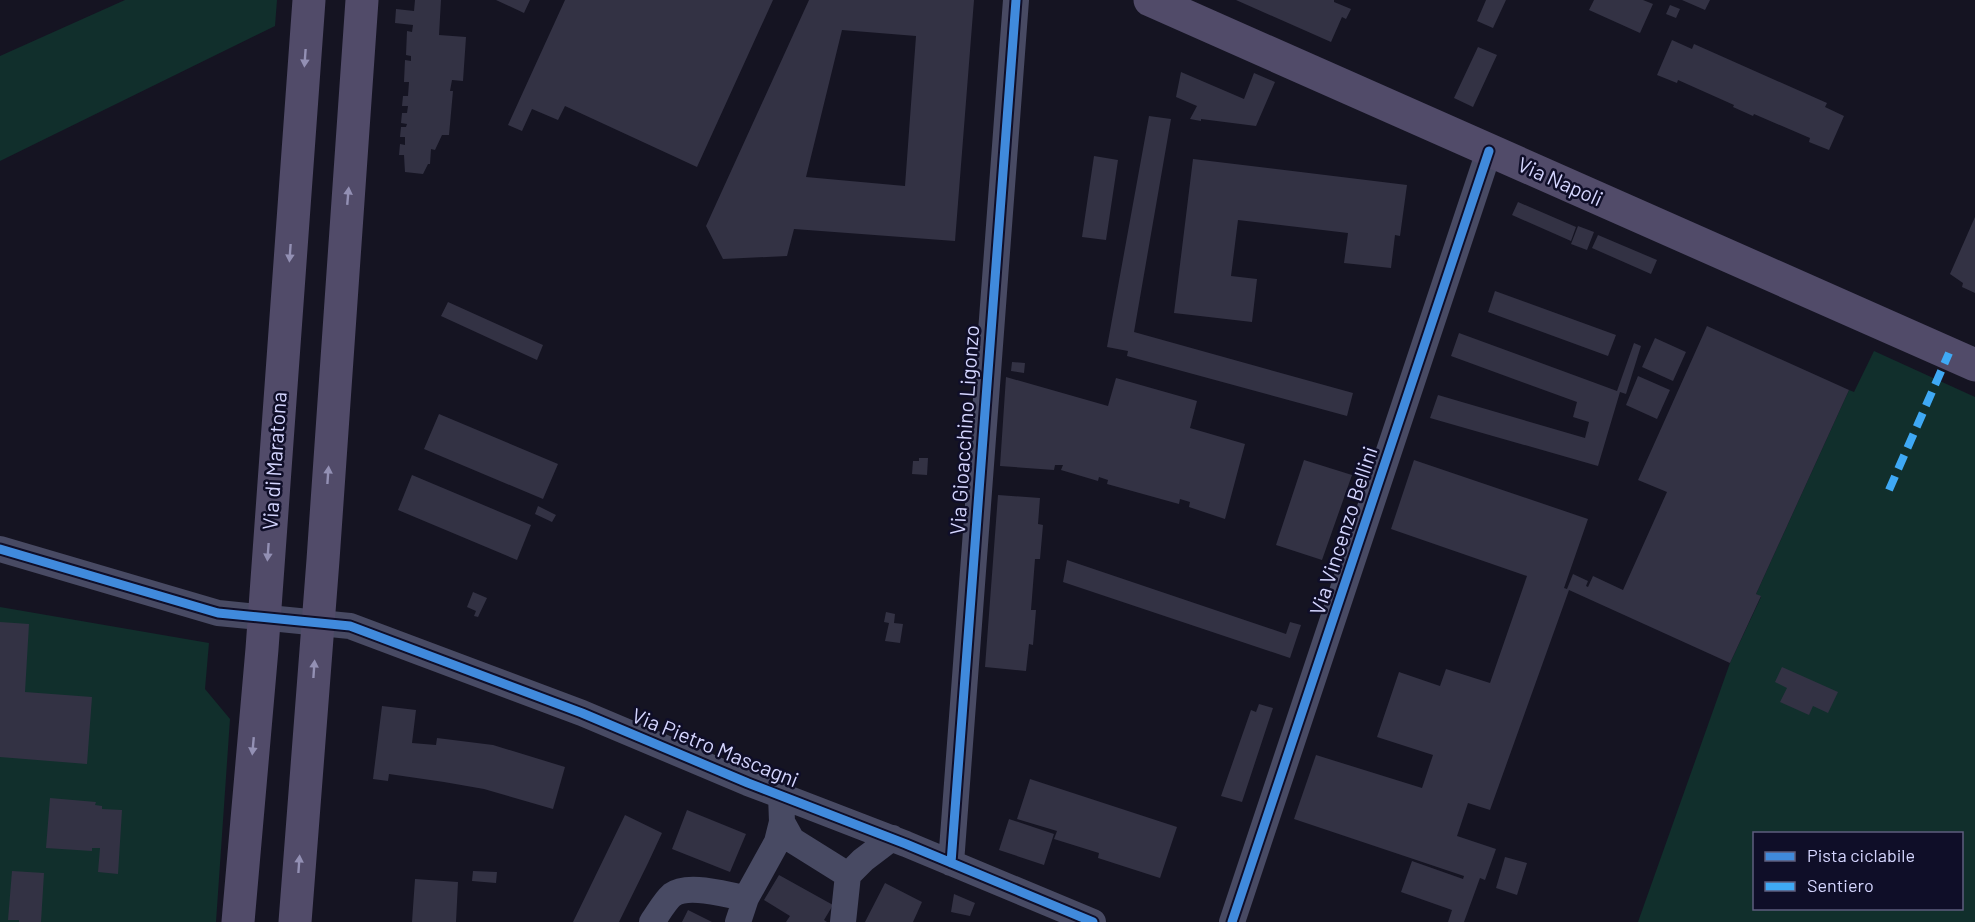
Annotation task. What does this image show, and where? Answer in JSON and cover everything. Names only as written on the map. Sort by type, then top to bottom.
[{"type":"main road","name":"Via di Maratona","points":[[238,922],[309,0]]},
{"type":"main road","points":[[295,922],[362,0]]},
{"type":"main road","name":"Via Napoli","points":[[1150,0],[1489,151],[1974,361]]},
{"type":"street","name":"Via Gioacchino Ligonzo","points":[[951,863],[1016,0]]},
{"type":"street","name":"Via Vincenzo Bellini","points":[[1232,922],[1489,151]]},
{"type":"street","name":"Via Pietro Mascagni","points":[[0,549],[219,613],[350,626],[582,713],[748,783],[892,838],[1093,922]]},
{"type":"street","points":[[738,922],[746,898],[777,842],[782,822],[781,795]]},
{"type":"street","points":[[782,822],[792,840],[848,875]]},
{"type":"street","points":[[843,922],[848,875],[863,860],[892,838]]},
{"type":"street","points":[[652,922],[670,897],[681,890],[698,890],[746,898]]},
{"type":"green space","points":[[125,0],[277,0],[275,26],[0,161],[0,56]]},
{"type":"green space","points":[[1874,351],[1975,397],[1975,922],[1638,922],[1730,663],[1761,597],[1756,594],[1849,390],[1854,392]]},
{"type":"green space","points":[[0,607],[209,643],[205,689],[230,719],[216,922],[0,922]]},
{"type":"building","points":[[415,0],[441,0],[439,35],[466,37],[463,81],[452,80],[450,91],[453,91],[449,135],[442,135],[435,150],[431,149],[430,164],[423,174],[405,172],[404,155],[399,155],[400,144],[405,145],[405,137],[400,137],[401,127],[406,127],[407,124],[401,123],[402,113],[407,113],[408,106],[402,106],[403,96],[408,96],[409,82],[404,82],[405,60],[411,61],[411,56],[406,55],[407,31],[412,32],[413,25],[395,23],[396,9],[414,11]]},
{"type":"building","points":[[496,0],[530,0],[524,13]]},
{"type":"building","points":[[565,0],[773,0],[697,167],[565,106],[558,120],[532,109],[522,131],[508,125]]},
{"type":"building","points":[[809,0],[974,0],[955,241],[794,229],[787,256],[723,259],[706,226]],"holes":[[[842,30],[916,36],[905,186],[806,177]]]},
{"type":"building","points":[[1236,0],[1334,0],[1351,9],[1346,19],[1342,17],[1331,42]]},
{"type":"building","points":[[1486,0],[1506,0],[1493,28],[1477,21]]},
{"type":"building","points":[[1594,0],[1643,0],[1653,4],[1640,33],[1589,10]]},
{"type":"building","points":[[1682,0],[1710,0],[1705,10]]},
{"type":"building","points":[[1670,5],[1680,9],[1676,18],[1666,14]]},
{"type":"building","points":[[1672,40],[1692,49],[1694,44],[1827,103],[1825,107],[1844,116],[1829,150],[1809,142],[1810,138],[1754,114],[1753,116],[1678,80],[1677,83],[1657,75]]},
{"type":"building","points":[[1478,47],[1497,55],[1473,107],[1454,98]]},
{"type":"building","points":[[1181,72],[1244,99],[1254,73],[1275,82],[1256,126],[1201,119],[1201,121],[1190,119],[1197,106],[1176,97]]},
{"type":"building","points":[[1149,116],[1171,119],[1134,332],[1353,393],[1347,416],[1127,356],[1128,351],[1107,347]]},
{"type":"building","points":[[1094,156],[1118,160],[1106,240],[1082,237]]},
{"type":"building","points":[[1193,159],[1407,185],[1400,236],[1395,235],[1391,268],[1344,263],[1348,233],[1238,220],[1231,276],[1257,279],[1252,322],[1174,313]]},
{"type":"building","points":[[1518,202],[1576,227],[1571,241],[1512,215]]},
{"type":"building","points":[[1975,217],[1975,293],[1962,287],[1963,283],[1950,274]]},
{"type":"building","points":[[1578,226],[1594,232],[1587,250],[1571,244]]},
{"type":"building","points":[[1598,235],[1657,260],[1651,274],[1592,248]]},
{"type":"building","points":[[1495,291],[1616,335],[1608,356],[1488,312]]},
{"type":"building","points":[[448,302],[543,345],[537,360],[441,316]]},
{"type":"building","points":[[1707,326],[1849,390],[1756,594],[1761,596],[1730,663],[1569,590],[1490,810],[1468,803],[1457,836],[1496,849],[1485,880],[1480,878],[1464,922],[1448,922],[1452,910],[1401,892],[1412,861],[1463,879],[1464,876],[1294,819],[1316,755],[1422,788],[1433,755],[1377,737],[1399,672],[1440,686],[1446,669],[1490,683],[1527,576],[1391,529],[1414,460],[1588,519],[1564,588],[1567,589],[1573,574],[1588,581],[1586,586],[1588,587],[1593,576],[1623,590],[1667,492],[1638,480]]},
{"type":"building","points":[[1459,333],[1617,391],[1634,343],[1641,346],[1626,394],[1620,392],[1598,466],[1430,418],[1438,395],[1585,438],[1589,422],[1573,417],[1577,402],[1451,356]]},
{"type":"building","points":[[1655,338],[1686,352],[1673,381],[1642,367]]},
{"type":"building","points":[[1012,362],[1025,363],[1024,373],[1011,371]]},
{"type":"building","points":[[1638,376],[1670,390],[1657,419],[1626,405]]},
{"type":"building","points":[[1006,377],[1108,406],[1116,378],[1197,401],[1190,428],[1245,444],[1225,519],[1189,507],[1190,502],[1180,499],[1179,504],[1107,484],[1108,480],[1099,477],[1098,481],[1061,470],[1063,465],[1055,465],[1054,470],[1000,466]]},
{"type":"building","points":[[439,414],[558,464],[543,499],[424,449]]},
{"type":"building","points":[[919,458],[928,458],[927,475],[912,474],[913,461],[919,461]]},
{"type":"building","points":[[1304,460],[1352,475],[1322,560],[1276,545]]},
{"type":"building","points":[[412,475],[531,525],[517,560],[398,510]]},
{"type":"building","points":[[998,495],[1040,498],[1038,524],[1043,525],[1040,559],[1035,559],[1031,610],[1036,610],[1033,645],[1029,644],[1026,671],[985,667]]},
{"type":"building","points":[[538,506],[556,515],[552,522],[535,514]]},
{"type":"building","points":[[1067,560],[1286,634],[1290,622],[1301,625],[1290,658],[1063,582]]},
{"type":"building","points":[[473,592],[487,598],[478,617],[474,616],[476,611],[467,607]]},
{"type":"building","points":[[886,612],[895,614],[894,623],[903,624],[900,643],[885,641],[889,623],[884,622]]},
{"type":"building","points":[[0,622],[29,624],[25,692],[92,697],[87,764],[0,757]]},
{"type":"building","points":[[1782,667],[1838,692],[1828,713],[1813,706],[1809,715],[1780,702],[1787,688],[1775,682]]},
{"type":"building","points":[[1259,704],[1273,708],[1242,802],[1221,796],[1251,710],[1256,712]]},
{"type":"building","points":[[382,706],[416,710],[412,743],[436,745],[437,738],[493,745],[565,767],[553,809],[484,789],[444,782],[389,774],[388,781],[373,779]]},
{"type":"building","points":[[1030,779],[1177,827],[1160,878],[1098,858],[1099,853],[1054,839],[1057,831],[1017,819]]},
{"type":"building","points":[[50,798],[96,802],[95,805],[102,806],[102,809],[122,810],[118,874],[98,872],[100,848],[92,848],[92,851],[46,848]]},
{"type":"building","points":[[687,810],[746,834],[730,872],[672,849]]},
{"type":"building","points":[[625,815],[662,833],[648,863],[619,922],[573,922]]},
{"type":"building","points":[[1009,819],[1054,834],[1044,865],[999,850]]},
{"type":"building","points":[[1505,857],[1527,863],[1517,895],[1496,888]]},
{"type":"building","points":[[12,871],[44,873],[41,922],[8,920]]},
{"type":"building","points":[[473,871],[497,872],[496,883],[472,881]]},
{"type":"building","points":[[779,875],[833,905],[824,920],[827,922],[786,922],[790,916],[764,900]]},
{"type":"building","points":[[415,879],[458,882],[456,922],[412,922]]},
{"type":"building","points":[[885,883],[922,902],[913,922],[865,922]]},
{"type":"building","points":[[954,894],[975,903],[970,916],[951,912]]},
{"type":"building","points":[[688,910],[712,922],[682,922]]},
{"type":"marked path","points":[[1889,490],[1949,353]]},
{"type":"cycle path","points":[[951,863],[1016,0]]},
{"type":"cycle path","points":[[1232,922],[1489,151]]},
{"type":"cycle path","points":[[0,549],[218,613],[350,626],[582,713],[748,783],[906,844],[1093,922]]}]
